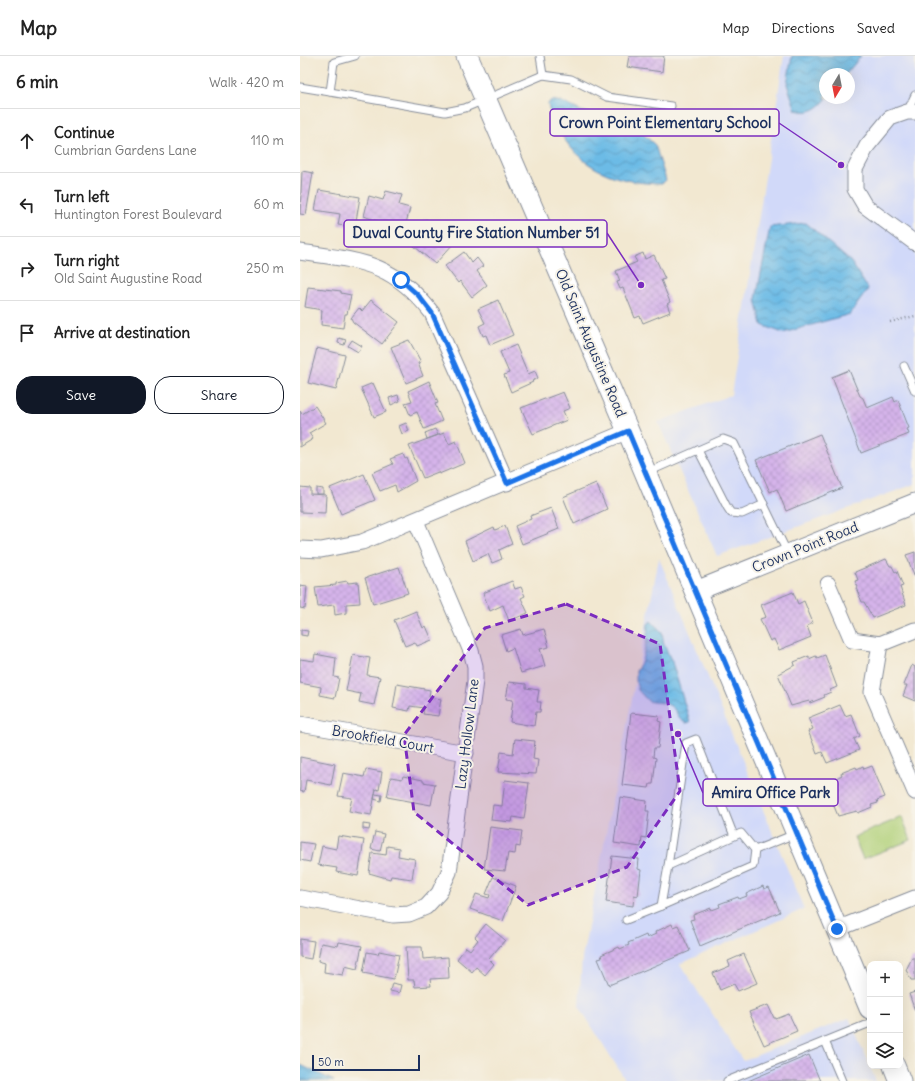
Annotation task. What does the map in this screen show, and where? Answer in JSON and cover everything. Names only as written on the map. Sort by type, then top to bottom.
[{"type":"main road","name":"Old Saint Augustine Road","points":[[467,56],[696,591],[867,1001]]},
{"type":"main road","points":[[895,1069],[900,1081]]},
{"type":"street","points":[[911,112],[890,118],[867,146],[855,169],[855,189],[865,206],[915,243]]},
{"type":"street","points":[[300,252],[364,262],[384,270],[401,280],[418,295],[432,313],[507,483]]},
{"type":"street","points":[[300,549],[321,550],[343,547],[362,542],[416,521],[628,431]]},
{"type":"street","name":"Crown Point Road","points":[[696,591],[915,503]]},
{"type":"street","name":"Lazy Hollow Lane","points":[[300,898],[393,915],[409,914],[426,907],[435,898],[449,872],[466,753],[475,681],[475,666],[471,651],[416,521]]},
{"type":"street","points":[[828,584],[852,640],[880,644],[915,630]]},
{"type":"street","points":[[880,644],[872,692],[915,792]]},
{"type":"street","name":"Brookfield Court","points":[[300,724],[466,753]]},
{"type":"street","points":[[837,929],[915,898]]},
{"type":"lane","points":[[330,92],[334,62],[355,56]]},
{"type":"lane","points":[[540,56],[543,75]]},
{"type":"lane","points":[[300,87],[445,112],[465,108],[543,75],[571,79],[607,96],[671,106]]},
{"type":"lane","points":[[911,112],[915,95]]},
{"type":"lane","points":[[904,366],[915,391]]},
{"type":"lane","points":[[646,473],[723,439],[734,442],[788,554]]},
{"type":"lane","points":[[698,450],[727,507],[735,514],[742,514],[764,504]]},
{"type":"lane","points":[[661,906],[686,743],[696,739],[734,836]]},
{"type":"lane","points":[[755,850],[797,833]]},
{"type":"lane","points":[[626,920],[753,866],[755,850],[741,834],[668,866]]},
{"type":"lane","points":[[726,1081],[867,1024]]},
{"type":"lane","points":[[825,1041],[842,1081]]},
{"type":"path","points":[[890,322],[915,316]]},
{"type":"highlighted area","points":[[566,604],[660,644],[680,791],[627,867],[528,905],[414,812],[404,735],[485,628]]},
{"type":"shaded area","points":[[784,56],[915,56],[915,484],[717,556],[658,422],[731,395]]},
{"type":"shaded area","points":[[659,558],[804,909],[680,964],[743,1061],[849,1018],[867,1060],[867,1069],[871,1069],[876,1081],[626,1081],[579,1006],[582,958]]},
{"type":"green space","points":[[902,817],[911,840],[863,859],[854,837]]},
{"type":"water","points":[[792,56],[861,56],[851,68],[819,68],[819,104],[821,104],[813,110],[796,110],[787,84]]},
{"type":"water","points":[[551,100],[562,102],[581,111],[616,120],[641,132],[655,145],[666,180],[662,184],[629,181],[600,171],[588,163],[576,153],[557,127],[551,116],[548,104]]},
{"type":"water","points":[[806,223],[851,262],[868,289],[850,314],[783,333],[762,325],[756,299],[770,227]]},
{"type":"water","points":[[651,621],[662,632],[664,645],[672,662],[690,722],[686,723],[682,720],[674,709],[668,704],[648,701],[638,690],[636,671],[642,661],[647,638],[648,624]]},
{"type":"water","points":[[300,1065],[303,1066],[334,1081],[300,1081]]},
{"type":"building","points":[[629,56],[664,56],[662,72],[627,67]]},
{"type":"building","points":[[302,171],[313,173],[306,215],[300,214]]},
{"type":"building","points":[[319,190],[360,197],[355,227],[338,225],[340,214],[315,210]]},
{"type":"building","points":[[386,191],[402,195],[399,205],[410,208],[405,227],[385,222],[384,224],[364,216],[369,196],[383,200]]},
{"type":"building","points":[[426,219],[454,243],[435,264],[407,240]]},
{"type":"building","points":[[464,252],[472,263],[477,258],[483,266],[477,271],[487,285],[472,297],[460,281],[458,283],[445,266]]},
{"type":"building","points":[[643,253],[645,259],[654,255],[665,279],[661,280],[670,302],[667,304],[670,312],[643,323],[640,316],[635,318],[623,288],[620,289],[617,282],[620,281],[616,271],[637,262],[634,257]]},
{"type":"building","points":[[308,287],[341,291],[341,293],[351,295],[347,314],[345,314],[343,328],[321,325],[322,310],[305,307]]},
{"type":"building","points":[[371,300],[399,322],[382,344],[353,322],[351,318],[359,308],[362,311]]},
{"type":"building","points":[[498,300],[513,335],[490,345],[486,335],[483,336],[479,326],[485,323],[478,309]]},
{"type":"building","points":[[339,338],[346,340],[344,345],[338,343]]},
{"type":"building","points":[[352,340],[362,346],[358,352],[348,346]]},
{"type":"building","points":[[409,340],[421,362],[418,363],[423,376],[406,383],[391,347]]},
{"type":"building","points":[[516,345],[528,374],[535,371],[538,378],[532,381],[533,382],[511,392],[504,375],[509,373],[500,352]]},
{"type":"building","points":[[317,348],[345,355],[336,390],[308,383]]},
{"type":"building","points":[[849,370],[867,408],[893,397],[895,402],[898,400],[909,428],[907,429],[909,434],[861,453],[832,377]]},
{"type":"building","points":[[429,381],[438,403],[435,404],[442,421],[424,429],[417,412],[410,415],[405,403],[412,401],[408,391]]},
{"type":"building","points":[[373,383],[386,412],[374,417],[361,388]]},
{"type":"building","points":[[563,392],[570,408],[563,411],[567,420],[533,434],[521,408]]},
{"type":"building","points":[[398,395],[400,401],[391,405],[389,398]]},
{"type":"building","points":[[315,406],[326,423],[309,433],[313,439],[300,447],[300,411],[302,414]]},
{"type":"building","points":[[406,423],[409,431],[402,434],[399,426]]},
{"type":"building","points":[[435,429],[438,435],[427,439],[425,433]]},
{"type":"building","points":[[444,433],[449,444],[456,441],[465,463],[439,474],[438,472],[423,478],[409,446]]},
{"type":"building","points":[[820,434],[842,488],[786,511],[777,489],[770,492],[756,460]]},
{"type":"building","points":[[403,454],[405,459],[407,458],[416,481],[397,492],[395,485],[380,491],[372,473],[393,464],[390,459]]},
{"type":"building","points":[[364,474],[375,500],[341,514],[330,488]]},
{"type":"building","points":[[596,483],[607,509],[574,524],[563,497]]},
{"type":"building","points":[[300,487],[310,488],[310,494],[326,495],[325,513],[300,512]]},
{"type":"building","points":[[316,488],[323,489],[323,494],[316,494]]},
{"type":"building","points":[[551,508],[559,529],[522,544],[515,526],[531,519],[530,516]]},
{"type":"building","points":[[505,526],[512,544],[499,550],[502,559],[492,563],[488,554],[473,561],[465,541],[494,527],[495,530]]},
{"type":"building","points":[[915,552],[915,577],[906,555]]},
{"type":"building","points":[[886,559],[895,572],[897,571],[903,586],[900,587],[906,605],[873,618],[864,602],[862,602],[856,588],[858,587],[855,581],[858,580],[855,572]]},
{"type":"building","points":[[399,567],[408,593],[373,604],[365,578]]},
{"type":"building","points":[[347,581],[348,583],[358,582],[360,603],[346,604],[346,613],[335,615],[334,605],[318,607],[315,587],[336,585],[336,583]]},
{"type":"building","points":[[512,581],[515,589],[521,587],[525,596],[521,598],[528,613],[509,621],[503,605],[490,611],[483,593]]},
{"type":"building","points":[[300,585],[307,586],[305,609],[300,608]]},
{"type":"building","points":[[793,592],[798,604],[804,601],[813,623],[807,626],[811,637],[779,650],[774,639],[770,641],[760,619],[766,617],[761,605]]},
{"type":"building","points":[[416,611],[423,628],[426,626],[432,640],[417,646],[415,642],[405,646],[394,620]]},
{"type":"building","points":[[521,629],[523,635],[544,629],[549,647],[540,649],[545,666],[521,673],[513,648],[506,651],[501,635]]},
{"type":"building","points":[[301,630],[308,631],[307,636],[301,635]]},
{"type":"building","points":[[315,654],[336,658],[334,677],[339,678],[335,698],[320,695],[321,687],[300,683],[300,659],[314,661]]},
{"type":"building","points":[[353,655],[370,658],[367,675],[380,677],[374,705],[359,702],[361,694],[346,691]]},
{"type":"building","points":[[825,655],[837,687],[824,695],[825,697],[810,703],[809,701],[791,706],[778,674],[795,665],[794,662],[809,656],[809,659],[816,656],[817,658]]},
{"type":"building","points":[[912,665],[915,667],[915,701],[903,696],[907,685],[904,685]]},
{"type":"building","points":[[509,682],[526,684],[526,688],[539,690],[537,702],[541,702],[540,712],[536,712],[534,726],[510,722],[513,700],[506,699]]},
{"type":"building","points":[[397,684],[430,690],[429,697],[441,699],[438,716],[423,714],[424,708],[410,706],[409,711],[393,708]]},
{"type":"building","points":[[840,705],[845,716],[851,714],[860,736],[854,739],[859,750],[827,763],[822,752],[817,754],[808,731],[813,729],[808,718]]},
{"type":"building","points":[[631,713],[659,716],[658,721],[661,722],[658,748],[654,748],[653,757],[656,758],[653,784],[650,784],[649,788],[622,785]]},
{"type":"building","points":[[515,739],[535,741],[533,759],[538,760],[536,774],[498,772],[501,752],[513,754]]},
{"type":"building","points":[[300,757],[335,764],[331,785],[306,780],[304,792],[300,791]]},
{"type":"building","points":[[863,766],[864,769],[872,766],[885,797],[877,800],[878,803],[871,805],[872,807],[858,813],[857,811],[838,816],[825,784],[842,775],[841,773]]},
{"type":"building","points":[[366,769],[382,772],[379,790],[376,789],[371,815],[349,811],[352,798],[338,796],[343,773],[364,777]]},
{"type":"building","points":[[403,776],[435,784],[431,805],[387,797],[391,777],[402,779]]},
{"type":"building","points":[[505,780],[529,783],[524,819],[513,817],[512,822],[491,820],[493,805],[502,806]]},
{"type":"building","points":[[375,794],[382,795],[381,801],[374,799]]},
{"type":"building","points":[[620,797],[647,801],[646,811],[649,811],[646,838],[642,837],[641,847],[614,843]]},
{"type":"building","points":[[363,824],[370,825],[369,830],[363,829]]},
{"type":"building","points":[[490,827],[522,831],[520,847],[516,846],[515,854],[508,853],[505,871],[484,869]]},
{"type":"building","points":[[375,832],[384,834],[380,851],[371,849]]},
{"type":"building","points":[[338,836],[364,840],[358,876],[336,872],[337,868],[318,865],[322,846],[336,849]]},
{"type":"building","points":[[300,842],[314,844],[310,862],[300,860]]},
{"type":"building","points":[[387,846],[399,848],[398,856],[415,859],[412,879],[391,876],[390,879],[369,873],[372,853],[386,855]]},
{"type":"building","points":[[612,856],[639,859],[638,869],[641,870],[638,896],[634,895],[633,906],[606,902]]},
{"type":"building","points":[[493,877],[516,886],[503,921],[470,909],[476,894],[489,898],[490,895],[486,894]]},
{"type":"building","points":[[763,886],[764,889],[769,887],[780,912],[700,946],[690,920],[694,919],[693,915],[711,908],[712,910],[720,907],[719,904],[738,897],[739,899],[747,896],[746,894]]},
{"type":"building","points":[[486,924],[505,940],[489,959],[494,964],[485,975],[476,967],[472,972],[457,959],[466,947],[470,950],[478,940],[475,937]]},
{"type":"building","points":[[672,924],[673,927],[678,925],[690,951],[609,985],[598,959],[602,958],[601,955],[619,947],[620,949],[629,945],[628,943],[646,935],[647,938],[656,934],[655,932]]},
{"type":"building","points":[[300,939],[314,941],[311,959],[300,957]]},
{"type":"building","points":[[339,942],[362,946],[357,969],[345,966],[343,975],[324,972],[325,963],[318,961],[321,943],[338,946]]},
{"type":"building","points":[[406,947],[422,947],[423,959],[448,957],[449,978],[430,979],[431,986],[415,987],[414,980],[408,980]]},
{"type":"building","points":[[379,951],[399,955],[394,979],[363,973],[367,952],[378,954]]},
{"type":"building","points":[[744,954],[757,983],[738,991],[734,984],[720,990],[713,973],[730,966],[728,961]]},
{"type":"building","points":[[912,958],[915,958],[915,980],[911,980],[906,970]]},
{"type":"building","points":[[392,983],[401,985],[399,993],[390,991]]},
{"type":"building","points":[[915,992],[915,1011],[909,994]]},
{"type":"building","points":[[768,1005],[774,1018],[776,1019],[789,1014],[797,1031],[764,1045],[749,1012]]},
{"type":"building","points":[[809,1055],[820,1081],[748,1081]]},
{"type":"place","name":"Crown Point Elementary School","points":[[841,165]]},
{"type":"place","name":"Duval County Fire Station Number 51","points":[[641,285]]},
{"type":"place","name":"Amira Office Park","points":[[678,734]]},
{"type":"route","points":[[401,280],[418,295],[432,313],[507,483],[628,431],[837,929]]}]
